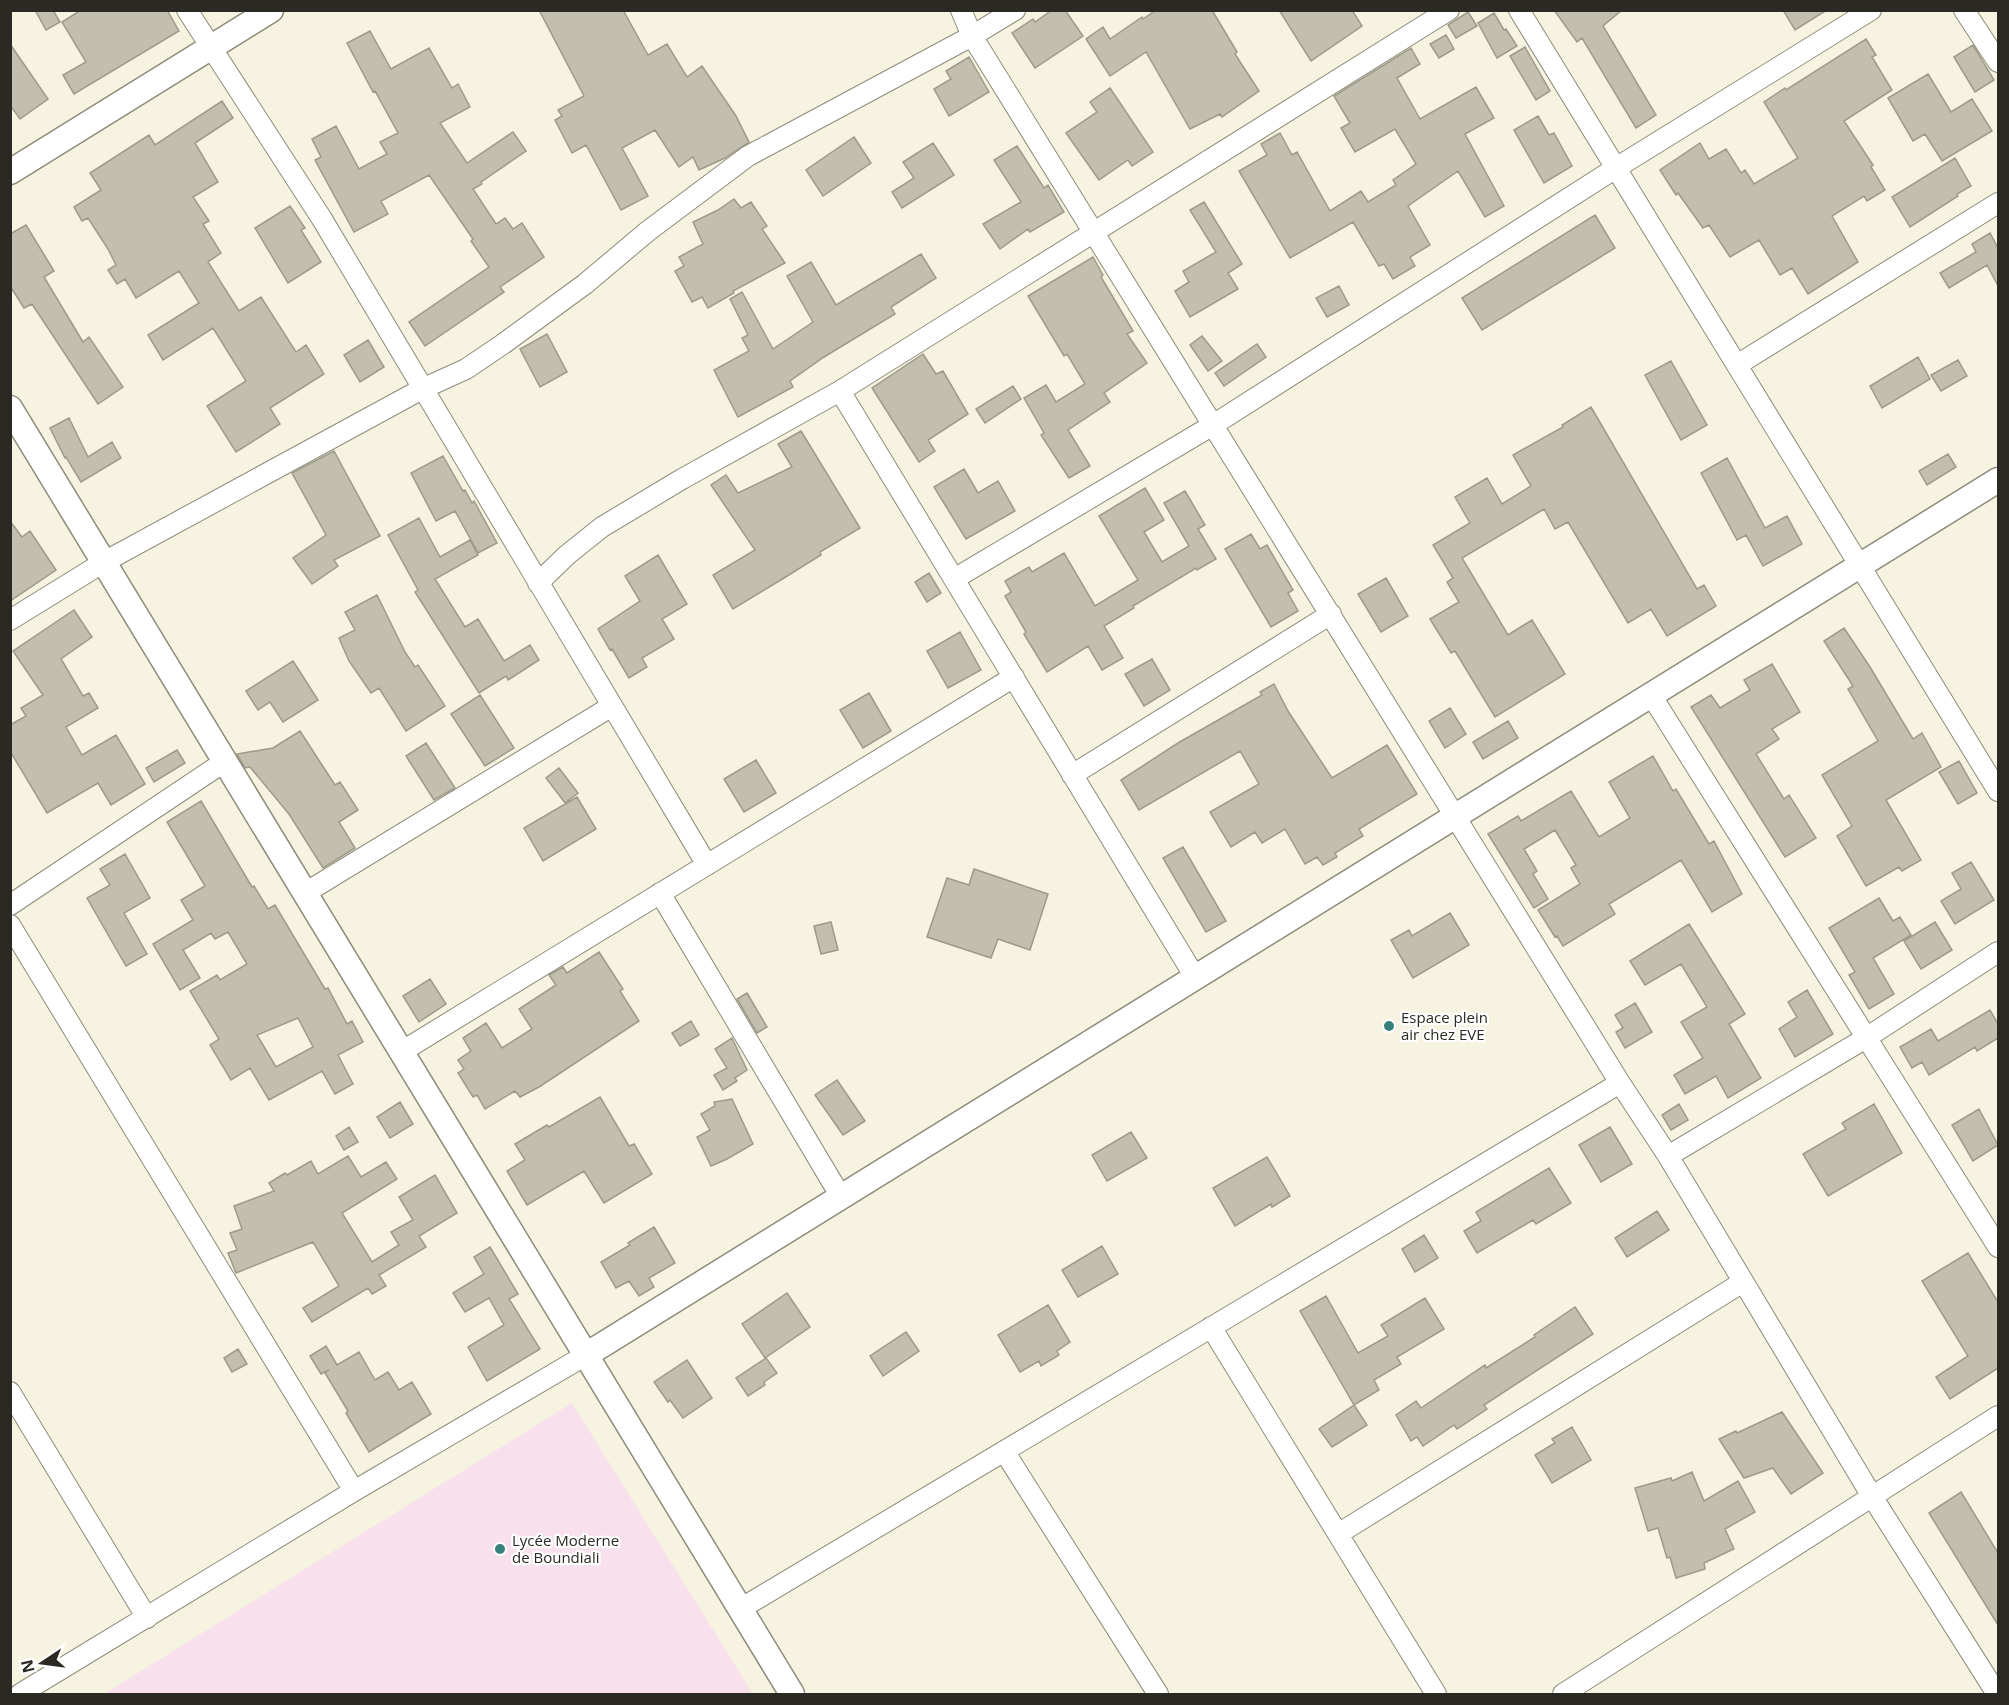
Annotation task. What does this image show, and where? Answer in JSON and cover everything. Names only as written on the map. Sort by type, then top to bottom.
[{"type":"street","points":[[187,10],[322,219],[707,864]]},
{"type":"street","points":[[12,168],[271,10]]},
{"type":"street","points":[[961,10],[972,36],[1093,233],[1620,1083],[1668,1156],[1873,1497],[1997,1695]]},
{"type":"street","points":[[10,620],[104,562],[422,389],[466,369],[585,284],[648,231],[748,156],[972,36],[1015,10]]},
{"type":"street","points":[[538,583],[602,526],[840,391],[1449,10]]},
{"type":"street","points":[[1519,10],[1998,791]]},
{"type":"street","points":[[954,579],[1213,425],[1616,168],[1871,10]]},
{"type":"street","points":[[1964,10],[1998,62]]},
{"type":"street","points":[[1737,365],[1998,203]]},
{"type":"street","points":[[840,391],[1195,977]]},
{"type":"street","points":[[10,408],[792,1695]]},
{"type":"street","points":[[20,1695],[354,1491],[586,1355],[1998,480]]},
{"type":"street","points":[[1072,775],[1331,614]]},
{"type":"street","points":[[401,1052],[1014,677]]},
{"type":"street","points":[[1652,695],[1998,1247]]},
{"type":"street","points":[[305,893],[612,706]]},
{"type":"street","points":[[10,905],[224,762]]},
{"type":"street","points":[[660,893],[841,1197]]},
{"type":"street","points":[[10,925],[354,1491]]},
{"type":"street","points":[[1668,1156],[1866,1038],[1998,952]]},
{"type":"street","points":[[740,1609],[1620,1083]]},
{"type":"street","points":[[1338,1534],[1743,1282]]},
{"type":"street","points":[[1211,1327],[1436,1695]]},
{"type":"street","points":[[10,1392],[147,1618]]},
{"type":"street","points":[[1563,1695],[1998,1416]]},
{"type":"street","points":[[1004,1450],[1158,1695]]},
{"type":"shaded area","name":"Lycée Moderne de Boundiali","points":[[572,1403],[753,1694],[104,1694]]},
{"type":"building","points":[[35,10],[53,10],[60,22],[46,30]]},
{"type":"building","points":[[81,10],[167,10],[179,31],[74,94],[63,75],[86,62],[62,22]]},
{"type":"building","points":[[539,10],[623,10],[648,55],[667,44],[687,77],[702,66],[736,116],[749,142],[725,158],[699,170],[693,157],[679,167],[655,130],[622,148],[648,196],[621,210],[586,145],[572,153],[555,120],[562,116],[558,110],[584,96]]},
{"type":"building","points":[[1052,10],[1065,10],[1083,36],[1035,68],[1012,33],[1033,19],[1035,22]]},
{"type":"building","points":[[1156,10],[1212,10],[1237,52],[1235,54],[1259,91],[1222,117],[1220,114],[1190,129],[1146,52],[1110,76],[1086,39],[1103,27],[1110,39]]},
{"type":"building","points":[[1279,10],[1352,10],[1362,26],[1311,61]]},
{"type":"building","points":[[1554,10],[1622,10],[1603,26],[1656,115],[1636,128],[1582,38],[1577,42]]},
{"type":"building","points":[[1783,10],[1827,10],[1795,30]]},
{"type":"building","points":[[1468,12],[1477,26],[1456,38],[1448,25]]},
{"type":"building","points":[[1494,13],[1517,46],[1497,58],[1478,23]]},
{"type":"building","points":[[370,31],[391,69],[429,48],[452,88],[458,84],[470,107],[440,123],[467,163],[513,132],[526,151],[473,189],[496,224],[505,218],[513,229],[522,223],[544,257],[500,287],[504,292],[425,346],[409,322],[489,267],[471,241],[473,239],[429,175],[381,201],[388,214],[354,232],[315,160],[321,157],[312,139],[336,126],[359,169],[387,154],[380,142],[398,133],[347,43]]},
{"type":"building","points":[[1446,35],[1454,49],[1439,58],[1430,44]]},
{"type":"building","points":[[1866,39],[1876,55],[1872,57],[1892,90],[1844,121],[1873,165],[1871,167],[1885,190],[1867,201],[1864,196],[1832,216],[1858,262],[1808,294],[1792,268],[1780,275],[1759,240],[1730,257],[1709,225],[1703,228],[1678,193],[1676,195],[1660,170],[1700,143],[1709,159],[1726,149],[1741,173],[1745,170],[1754,184],[1798,158],[1764,102]]},
{"type":"building","points":[[10,44],[48,99],[20,119],[10,105]]},
{"type":"building","points":[[1973,45],[1994,80],[1975,92],[1954,57]]},
{"type":"building","points":[[1525,47],[1550,91],[1536,100],[1510,56]]},
{"type":"building","points":[[1411,48],[1420,64],[1397,78],[1420,119],[1476,87],[1494,118],[1465,134],[1504,206],[1485,217],[1458,171],[1408,206],[1430,245],[1410,257],[1415,266],[1393,279],[1384,264],[1379,266],[1353,222],[1290,258],[1239,171],[1267,155],[1261,144],[1280,133],[1292,155],[1297,152],[1330,211],[1361,191],[1368,202],[1396,185],[1393,180],[1416,164],[1395,129],[1355,152],[1341,128],[1350,123],[1334,96]]},
{"type":"building","points":[[969,57],[989,92],[949,116],[934,89],[951,79],[946,71]]},
{"type":"building","points":[[1928,74],[1951,112],[1972,99],[1992,131],[1942,161],[1925,134],[1913,141],[1888,98]]},
{"type":"building","points":[[1110,88],[1153,152],[1132,166],[1128,160],[1099,180],[1066,133],[1097,112],[1090,102]]},
{"type":"building","points":[[222,101],[233,118],[195,143],[218,182],[193,197],[209,221],[203,224],[221,253],[208,262],[239,311],[261,297],[296,352],[306,345],[324,374],[270,408],[280,424],[236,452],[207,406],[246,381],[213,328],[163,360],[148,335],[199,303],[179,271],[136,298],[125,279],[117,284],[108,270],[116,265],[108,249],[88,218],[82,221],[74,207],[101,190],[90,173],[149,135],[155,145]]},
{"type":"building","points":[[1538,116],[1549,135],[1554,133],[1572,166],[1544,183],[1514,130]]},
{"type":"building","points":[[854,137],[871,163],[823,196],[806,170]]},
{"type":"building","points":[[933,143],[954,175],[902,208],[892,192],[914,178],[903,162]]},
{"type":"building","points":[[1017,146],[1044,188],[1048,185],[1064,212],[1030,232],[1028,229],[1000,249],[983,224],[1021,202],[994,160]]},
{"type":"building","points":[[1955,158],[1971,186],[1910,227],[1892,197]]},
{"type":"building","points":[[734,199],[741,208],[751,202],[767,226],[762,229],[785,263],[733,291],[734,293],[708,308],[702,297],[692,302],[675,271],[684,266],[679,257],[703,244],[693,222]]},
{"type":"building","points":[[1204,202],[1242,264],[1228,273],[1238,289],[1190,317],[1175,291],[1189,282],[1183,271],[1216,252],[1190,210]]},
{"type":"building","points":[[290,206],[305,228],[301,230],[321,262],[288,283],[255,228]]},
{"type":"building","points":[[1595,215],[1615,248],[1482,330],[1462,298]]},
{"type":"building","points":[[26,225],[54,271],[44,277],[83,342],[89,337],[123,387],[98,404],[32,304],[24,308],[10,286],[10,234]]},
{"type":"building","points":[[1990,233],[1998,248],[1998,286],[1987,265],[1949,288],[1940,273],[1976,252],[1972,244]]},
{"type":"building","points":[[921,254],[936,278],[891,307],[895,314],[824,357],[790,381],[793,387],[738,417],[714,370],[749,351],[742,338],[748,335],[730,299],[742,292],[773,349],[813,322],[787,276],[811,262],[836,305]]},
{"type":"building","points":[[1093,257],[1103,275],[1101,277],[1133,331],[1127,334],[1147,363],[1104,393],[1110,402],[1068,430],[1090,466],[1069,478],[1041,435],[1044,433],[1024,398],[1046,385],[1056,402],[1085,384],[1067,354],[1064,356],[1028,296]]},
{"type":"building","points":[[1339,286],[1349,305],[1327,317],[1316,298]]},
{"type":"building","points":[[547,334],[567,372],[540,387],[520,349]]},
{"type":"building","points":[[1202,336],[1222,361],[1208,371],[1190,345]]},
{"type":"building","points":[[368,340],[384,367],[360,382],[344,355]]},
{"type":"building","points":[[1257,344],[1266,357],[1224,386],[1215,373]]},
{"type":"building","points":[[923,354],[936,374],[943,371],[968,414],[928,440],[935,451],[919,462],[872,388]]},
{"type":"building","points":[[1918,357],[1930,379],[1882,408],[1870,386]]},
{"type":"building","points":[[1958,360],[1967,376],[1941,391],[1931,375]]},
{"type":"building","points":[[1671,361],[1707,425],[1681,440],[1645,375]]},
{"type":"building","points":[[1013,386],[1021,399],[985,423],[976,409]]},
{"type":"building","points":[[1591,407],[1697,589],[1704,585],[1716,606],[1667,636],[1651,609],[1628,623],[1568,522],[1555,529],[1544,509],[1462,558],[1508,635],[1532,620],[1565,674],[1495,717],[1455,651],[1451,653],[1430,619],[1459,602],[1447,582],[1453,578],[1433,545],[1470,523],[1455,497],[1487,478],[1502,504],[1531,486],[1513,455],[1563,427],[1562,425]]},
{"type":"building","points":[[69,418],[88,457],[112,442],[121,458],[81,482],[65,458],[50,428]]},
{"type":"building","points":[[801,431],[860,528],[733,609],[713,575],[755,550],[711,485],[726,475],[738,493],[792,467],[778,444]]},
{"type":"building","points":[[334,451],[380,536],[334,560],[338,566],[312,584],[293,558],[326,535],[292,473]]},
{"type":"building","points":[[1948,454],[1956,467],[1927,485],[1919,471]]},
{"type":"building","points":[[443,456],[463,491],[465,490],[472,503],[474,501],[497,543],[478,553],[455,511],[436,521],[411,473]]},
{"type":"building","points":[[1727,458],[1765,528],[1787,516],[1802,544],[1763,566],[1746,535],[1737,540],[1701,473]]},
{"type":"building","points":[[964,469],[978,493],[998,481],[1015,511],[966,539],[934,487]]},
{"type":"building","points":[[1145,488],[1164,520],[1144,532],[1162,562],[1189,546],[1164,503],[1185,491],[1205,525],[1198,529],[1216,559],[1197,570],[1196,568],[1104,626],[1123,658],[1102,670],[1088,646],[1047,672],[1005,596],[1011,592],[1005,581],[1029,567],[1032,572],[1064,553],[1095,606],[1138,580],[1099,516]]},
{"type":"building","points":[[419,518],[440,557],[470,540],[478,555],[435,579],[465,627],[478,619],[504,661],[530,645],[539,660],[508,680],[506,676],[479,693],[415,592],[418,590],[388,535]]},
{"type":"building","points":[[10,521],[22,537],[30,531],[56,570],[10,601]]},
{"type":"building","points":[[1251,534],[1260,549],[1267,545],[1293,590],[1288,593],[1298,611],[1271,627],[1225,549]]},
{"type":"building","points":[[658,555],[687,604],[662,619],[674,639],[642,658],[647,667],[629,678],[598,629],[640,601],[625,576]]},
{"type":"building","points":[[929,573],[941,593],[927,602],[915,582]]},
{"type":"building","points":[[1386,578],[1408,616],[1381,632],[1358,594]]},
{"type":"building","points":[[377,595],[405,652],[415,667],[418,665],[445,706],[406,731],[379,688],[371,693],[349,661],[339,638],[355,630],[345,612]]},
{"type":"building","points":[[74,610],[92,637],[61,659],[83,696],[89,693],[98,708],[66,727],[82,755],[116,735],[145,784],[111,805],[98,783],[47,813],[10,751],[10,725],[26,716],[21,708],[43,695],[13,651]]},
{"type":"building","points":[[1844,628],[1913,739],[1922,733],[1941,767],[1886,800],[1921,860],[1902,871],[1899,867],[1866,886],[1837,836],[1852,826],[1822,775],[1878,741],[1848,689],[1853,686],[1824,641]]},
{"type":"building","points":[[960,632],[981,670],[948,688],[927,651]]},
{"type":"building","points":[[1152,659],[1170,690],[1144,706],[1125,674]]},
{"type":"building","points":[[293,661],[318,700],[283,722],[270,702],[258,710],[246,691]]},
{"type":"building","points":[[1772,664],[1800,712],[1772,729],[1779,739],[1756,754],[1784,799],[1789,795],[1816,838],[1785,857],[1691,707],[1711,695],[1720,708],[1750,690],[1744,680]]},
{"type":"building","points":[[1274,684],[1288,711],[1332,778],[1387,745],[1417,794],[1359,829],[1363,836],[1335,853],[1337,857],[1323,865],[1317,857],[1305,864],[1285,829],[1262,843],[1255,832],[1231,847],[1210,812],[1259,784],[1240,751],[1139,810],[1121,780],[1178,743],[1262,695],[1260,692]]},
{"type":"building","points":[[869,693],[891,731],[863,748],[840,710]]},
{"type":"building","points":[[480,695],[514,748],[485,766],[451,714]]},
{"type":"building","points":[[1450,708],[1466,734],[1445,748],[1429,721]]},
{"type":"building","points":[[1508,721],[1518,738],[1483,759],[1473,742]]},
{"type":"building","points":[[300,731],[335,785],[340,782],[358,810],[339,822],[355,848],[323,868],[289,814],[250,767],[245,768],[237,754],[273,748]]},
{"type":"building","points":[[426,743],[455,788],[434,800],[406,756]]},
{"type":"building","points":[[177,750],[185,763],[154,782],[146,768]]},
{"type":"building","points":[[1653,756],[1673,791],[1676,789],[1709,844],[1714,841],[1742,894],[1712,912],[1681,860],[1609,904],[1615,914],[1563,946],[1538,910],[1580,884],[1571,868],[1576,865],[1555,830],[1524,849],[1537,871],[1533,874],[1548,899],[1534,908],[1488,834],[1518,816],[1521,821],[1571,791],[1599,837],[1630,818],[1609,782]]},
{"type":"building","points":[[756,760],[776,793],[744,812],[724,779]]},
{"type":"building","points":[[1959,761],[1977,793],[1958,804],[1939,772]]},
{"type":"building","points":[[559,768],[578,793],[565,803],[546,778]]},
{"type":"building","points":[[577,797],[596,829],[543,861],[524,828]]},
{"type":"building","points":[[201,801],[252,887],[254,886],[268,909],[275,905],[325,989],[328,988],[347,1024],[352,1021],[363,1042],[338,1055],[353,1084],[335,1094],[322,1071],[269,1100],[250,1068],[231,1080],[210,1045],[219,1039],[190,991],[217,975],[220,980],[247,964],[228,932],[215,939],[211,933],[183,950],[200,978],[180,990],[153,944],[193,920],[181,900],[205,886],[167,822]],"holes":[[[298,1018],[313,1047],[276,1067],[257,1035]]]},
{"type":"building","points":[[1183,847],[1226,921],[1206,932],[1163,858]]},
{"type":"building","points":[[125,854],[150,898],[124,913],[147,954],[126,966],[87,898],[110,885],[100,869]]},
{"type":"building","points":[[1971,862],[1994,900],[1955,924],[1941,901],[1961,889],[1952,873]]},
{"type":"building","points":[[974,869],[1048,894],[1030,950],[998,939],[991,958],[927,937],[947,878],[969,885]]},
{"type":"building","points":[[1879,898],[1893,921],[1900,917],[1911,935],[1873,958],[1894,994],[1869,1009],[1849,975],[1855,972],[1829,928]]},
{"type":"building","points":[[1450,913],[1469,945],[1413,978],[1391,940],[1409,930],[1412,936]]},
{"type":"building","points":[[831,922],[838,950],[821,954],[814,926]]},
{"type":"building","points":[[1935,922],[1952,950],[1921,969],[1904,941]]},
{"type":"building","points":[[1689,924],[1745,1014],[1729,1024],[1761,1078],[1728,1098],[1716,1076],[1685,1094],[1674,1075],[1703,1058],[1681,1022],[1707,1007],[1681,964],[1645,985],[1630,961]]},
{"type":"building","points":[[599,952],[623,989],[620,991],[639,1021],[539,1087],[520,1097],[515,1091],[485,1109],[477,1095],[473,1097],[458,1073],[464,1069],[458,1060],[471,1051],[463,1038],[486,1023],[502,1048],[532,1029],[519,1009],[556,985],[549,975],[563,967],[567,973]]},
{"type":"building","points":[[430,979],[446,1004],[419,1022],[403,996]]},
{"type":"building","points":[[1807,990],[1833,1034],[1795,1057],[1779,1029],[1797,1017],[1788,1002]]},
{"type":"building","points":[[747,993],[767,1027],[757,1033],[737,999]]},
{"type":"building","points":[[1635,1003],[1652,1032],[1625,1048],[1616,1032],[1623,1028],[1615,1015]]},
{"type":"building","points":[[1990,1010],[1998,1024],[1998,1038],[1977,1051],[1975,1047],[1929,1075],[1922,1062],[1912,1068],[1900,1047],[1931,1029],[1938,1041]]},
{"type":"building","points":[[691,1021],[699,1035],[680,1046],[672,1033]]},
{"type":"building","points":[[732,1038],[747,1070],[735,1078],[737,1081],[723,1090],[714,1075],[727,1068],[715,1049]]},
{"type":"building","points":[[837,1080],[865,1121],[843,1135],[815,1095]]},
{"type":"building","points":[[600,1097],[629,1146],[634,1144],[652,1174],[604,1203],[584,1171],[527,1205],[507,1171],[525,1160],[515,1144]]},
{"type":"building","points":[[732,1099],[753,1144],[711,1166],[697,1137],[710,1130],[701,1114],[715,1106],[714,1102]]},
{"type":"building","points":[[400,1102],[413,1124],[390,1138],[377,1117]]},
{"type":"building","points":[[1679,1104],[1688,1120],[1671,1130],[1662,1115]]},
{"type":"building","points":[[1874,1104],[1902,1153],[1828,1196],[1803,1154],[1846,1129],[1842,1123]]},
{"type":"building","points":[[1979,1109],[1998,1145],[1973,1161],[1952,1125]]},
{"type":"building","points":[[349,1127],[358,1142],[344,1150],[336,1136]]},
{"type":"building","points":[[1610,1127],[1632,1164],[1601,1182],[1579,1145]]},
{"type":"building","points":[[1131,1132],[1147,1158],[1107,1181],[1092,1155]]},
{"type":"building","points":[[348,1156],[361,1177],[386,1162],[397,1179],[342,1213],[372,1262],[399,1245],[391,1232],[413,1220],[399,1197],[435,1175],[457,1213],[419,1236],[426,1247],[379,1275],[386,1286],[372,1294],[368,1288],[312,1322],[303,1308],[339,1286],[313,1242],[236,1273],[228,1253],[237,1250],[230,1233],[242,1229],[234,1206],[274,1191],[269,1183],[311,1161],[318,1174]]},
{"type":"building","points":[[1267,1157],[1290,1196],[1272,1207],[1271,1204],[1235,1226],[1213,1188]]},
{"type":"building","points":[[1549,1168],[1571,1203],[1536,1224],[1533,1220],[1477,1253],[1464,1231],[1481,1221],[1476,1212]]},
{"type":"building","points":[[1657,1211],[1669,1230],[1627,1257],[1615,1238]]},
{"type":"building","points":[[654,1227],[675,1263],[649,1278],[654,1287],[639,1296],[629,1281],[616,1288],[601,1262]]},
{"type":"building","points":[[1424,1235],[1438,1258],[1415,1272],[1402,1249]]},
{"type":"building","points":[[1102,1246],[1118,1274],[1078,1297],[1062,1270]]},
{"type":"building","points":[[490,1247],[518,1294],[509,1299],[540,1349],[487,1381],[468,1347],[504,1325],[489,1298],[465,1312],[453,1293],[484,1274],[474,1257]]},
{"type":"building","points":[[1968,1253],[1998,1302],[1998,1368],[1950,1399],[1936,1377],[1968,1356],[1922,1281]]},
{"type":"building","points":[[787,1293],[810,1327],[765,1358],[742,1324]]},
{"type":"building","points":[[1326,1296],[1358,1353],[1388,1336],[1381,1325],[1425,1298],[1444,1329],[1397,1357],[1401,1364],[1374,1380],[1379,1390],[1354,1405],[1300,1311]]},
{"type":"building","points":[[1048,1305],[1070,1342],[1057,1351],[1059,1355],[1041,1366],[1039,1361],[1020,1372],[998,1335]]},
{"type":"building","points":[[1575,1307],[1593,1334],[1484,1405],[1487,1409],[1457,1429],[1454,1425],[1423,1446],[1417,1437],[1411,1441],[1396,1415],[1416,1401],[1421,1408],[1485,1365],[1486,1368],[1535,1337],[1534,1335]]},
{"type":"building","points":[[906,1332],[919,1351],[883,1376],[870,1356]]},
{"type":"building","points":[[326,1346],[337,1365],[359,1352],[375,1380],[388,1372],[399,1390],[412,1382],[431,1414],[369,1452],[325,1373],[329,1370],[321,1374],[310,1356]]},
{"type":"building","points":[[238,1349],[247,1364],[232,1372],[224,1358]]},
{"type":"building","points":[[766,1358],[777,1373],[764,1382],[765,1385],[748,1396],[736,1378]]},
{"type":"building","points":[[687,1360],[712,1398],[683,1418],[654,1382]]},
{"type":"building","points":[[1354,1405],[1367,1425],[1332,1447],[1319,1429]]},
{"type":"building","points":[[1782,1412],[1823,1473],[1791,1494],[1773,1468],[1744,1478],[1719,1439]]},
{"type":"building","points":[[1572,1427],[1591,1460],[1552,1483],[1535,1455],[1555,1443],[1552,1439]]},
{"type":"building","points":[[1692,1472],[1704,1501],[1738,1481],[1755,1512],[1725,1529],[1734,1549],[1704,1563],[1705,1569],[1676,1578],[1658,1528],[1648,1531],[1635,1488],[1671,1478],[1672,1481]]},
{"type":"building","points":[[1961,1492],[1998,1553],[1998,1625],[1929,1513]]},
{"type":"place","name":"Espace plein air chez EVE","points":[[1389,1026]]},
{"type":"place","name":"Lycée Moderne de Boundiali","points":[[500,1549]]}]
